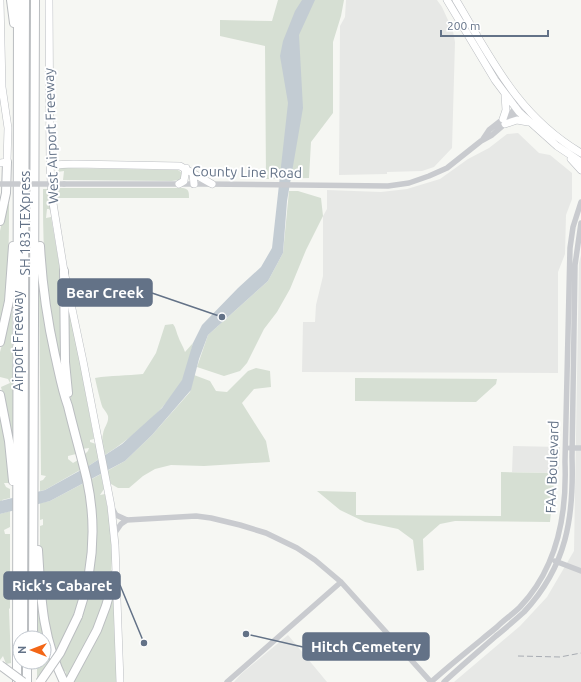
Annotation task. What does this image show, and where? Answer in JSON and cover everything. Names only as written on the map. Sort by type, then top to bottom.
[{"type":"highway","points":[[11,0],[18,50]]},
{"type":"highway","name":"Airport Freeway","points":[[18,0],[18,189],[26,482]]},
{"type":"highway","name":"SH 183 TEXpress","points":[[26,0],[27,630]]},
{"type":"highway","name":"SH 183 TEXpress","points":[[26,482],[29,0]]},
{"type":"highway","name":"Airport Freeway","points":[[33,630],[28,526],[18,503],[34,455],[36,177],[35,0]]},
{"type":"highway","points":[[0,221],[6,193],[4,162]]},
{"type":"highway","points":[[36,177],[44,295],[64,396],[68,406],[87,481],[92,508],[93,533],[90,568],[82,604],[73,627],[60,653],[40,682]]},
{"type":"highway","points":[[0,342],[9,301],[18,189]]},
{"type":"highway","points":[[64,271],[65,362],[68,406]]},
{"type":"highway","points":[[0,395],[9,441],[26,482],[28,526],[40,586],[44,623],[49,646],[64,682]]},
{"type":"highway","name":"Airport Freeway","points":[[17,682],[28,526]]},
{"type":"highway","name":"SH 183 TEXpress","points":[[23,630],[28,526]]},
{"type":"highway","points":[[69,682],[97,630],[106,606],[115,574]]},
{"type":"highway","points":[[0,665],[23,682]]},
{"type":"highway","points":[[23,670],[23,682]]},
{"type":"highway","points":[[27,670],[27,682]]},
{"type":"highway","points":[[32,670],[32,682]]},
{"type":"main road","points":[[0,0],[2,87],[8,128],[4,162]]},
{"type":"main road","name":"West Airport Freeway","points":[[48,0],[50,165],[52,197],[64,271]]},
{"type":"main road","points":[[447,0],[463,20],[503,79],[528,122],[564,151],[581,162]]},
{"type":"main road","points":[[456,0],[463,20],[495,80],[504,93],[520,108],[580,153]]},
{"type":"main road","points":[[504,93],[506,110],[504,121],[517,120],[528,122]]},
{"type":"main road","points":[[564,151],[581,170]]},
{"type":"main road","points":[[50,165],[180,166],[212,184]]},
{"type":"main road","points":[[179,184],[184,181],[186,168]]},
{"type":"main road","points":[[186,168],[193,174],[192,184]]},
{"type":"main road","points":[[64,271],[108,491],[114,534],[120,682]]},
{"type":"street","name":"County Line Road","points":[[0,184],[388,186],[409,183],[447,168],[481,141],[489,130],[504,121],[520,108]]},
{"type":"street","name":"FAA Boulevard","points":[[444,682],[522,609],[544,585],[557,562],[565,542],[573,486],[570,381],[570,248],[573,227],[581,202]]},
{"type":"street","name":"FAA Boulevard","points":[[571,305],[581,223]]},
{"type":"street","name":"FAA Boulevard","points":[[431,682],[522,609],[551,559],[558,537],[564,504],[566,483],[565,448],[570,381]]},
{"type":"street","points":[[565,448],[581,448]]},
{"type":"street","points":[[564,504],[571,504]]},
{"type":"street","points":[[110,506],[116,515],[127,520],[196,516],[240,525],[266,533],[297,548],[315,560],[341,582],[431,682]]},
{"type":"street","points":[[114,534],[121,524],[127,520]]},
{"type":"street","points":[[551,559],[581,571]]},
{"type":"street","points":[[227,682],[341,582]]},
{"type":"street","points":[[476,645],[480,649]]},
{"type":"shaded area","points":[[278,0],[344,0],[333,42],[333,113],[311,142],[309,178],[266,179],[265,46],[220,36],[220,20],[272,21]]},
{"type":"shaded area","points":[[302,0],[315,0],[299,35],[303,108],[287,201],[283,253],[268,281],[208,335],[199,359],[191,390],[152,435],[125,461],[50,501],[0,514],[0,501],[45,490],[90,465],[122,444],[162,408],[182,380],[193,343],[202,325],[261,267],[272,248],[288,103],[280,56],[283,41],[295,11]]},
{"type":"shaded area","points":[[346,0],[437,0],[442,7],[453,31],[455,42],[452,148],[434,167],[422,171],[387,172],[387,174],[339,175],[340,26],[345,17]]},
{"type":"shaded area","points":[[518,133],[539,153],[550,155],[572,173],[572,199],[566,215],[565,254],[558,272],[558,373],[302,372],[303,322],[315,322],[316,305],[323,276],[323,216],[327,209],[327,190],[381,192],[407,189],[440,179],[468,159],[489,148],[507,134]]},
{"type":"shaded area","points":[[63,168],[178,170],[182,173],[182,176],[179,180],[172,181],[63,180],[64,171],[57,172],[55,176],[57,188],[183,188],[188,191],[189,198],[56,198],[53,173],[56,170]]},
{"type":"shaded area","points":[[43,189],[48,189],[51,212],[47,209],[46,218],[51,217],[61,275],[62,365],[52,321],[46,277]]},
{"type":"shaded area","points":[[289,191],[298,191],[321,198],[323,216],[306,250],[290,289],[277,312],[264,329],[247,363],[240,371],[224,376],[197,367],[208,335],[268,281],[283,253]]},
{"type":"shaded area","points":[[6,204],[9,204],[8,265],[0,325],[0,231]]},
{"type":"shaded area","points":[[581,255],[581,682],[454,682],[520,626],[547,597],[574,551],[579,263]]},
{"type":"shaded area","points":[[39,288],[45,327],[76,454],[68,456],[68,459],[73,463],[78,460],[80,470],[45,490],[40,491],[40,481],[46,476],[41,475]]},
{"type":"shaded area","points":[[68,298],[94,439],[90,440],[90,442],[96,444],[99,459],[87,467],[84,455],[89,448],[82,449],[72,407],[68,381]]},
{"type":"shaded area","points":[[11,312],[14,456],[9,419],[1,387],[10,383],[8,379],[0,377],[0,352]]},
{"type":"shaded area","points":[[173,324],[185,352],[193,343],[182,381],[175,392],[157,413],[137,432],[105,455],[102,439],[108,421],[108,416],[102,406],[95,378],[143,374],[156,353],[165,325]]},
{"type":"shaded area","points":[[256,368],[270,371],[271,387],[254,389],[242,403],[266,441],[270,462],[204,466],[171,465],[155,469],[143,476],[129,488],[118,488],[111,484],[107,471],[125,461],[152,435],[190,392],[194,375],[210,381],[216,391],[227,392],[248,371]]},
{"type":"shaded area","points":[[355,378],[497,379],[496,384],[476,402],[355,401]]},
{"type":"shaded area","points":[[0,401],[3,414],[10,483],[4,483],[6,487],[10,489],[10,498],[2,500],[0,511]]},
{"type":"shaded area","points":[[513,446],[560,447],[559,473],[512,472]]},
{"type":"shaded area","points":[[501,472],[555,473],[550,522],[455,521],[440,524],[423,539],[424,570],[417,571],[413,540],[398,529],[365,522],[340,510],[317,491],[356,492],[356,515],[501,516]]},
{"type":"shaded area","points":[[101,474],[104,489],[100,495],[105,494],[109,517],[112,553],[111,578],[103,611],[67,682],[64,678],[66,672],[61,669],[62,667],[58,662],[71,640],[87,599],[90,480]]},
{"type":"shaded area","points":[[84,483],[87,500],[89,534],[86,568],[79,601],[70,626],[57,651],[53,651],[52,630],[49,630],[40,551],[40,526],[43,525],[43,519],[40,520],[40,503],[50,501]]},
{"type":"shaded area","points":[[10,511],[10,527],[4,530],[5,534],[10,534],[9,609],[11,663],[6,664],[3,656],[0,660],[0,514]]},
{"type":"shaded area","points":[[114,589],[118,682],[72,682]]},
{"type":"shaded area","points":[[38,603],[39,603],[45,630],[38,630]]},
{"type":"shaded area","points":[[288,635],[327,682],[234,682],[241,674]]},
{"type":"shaded area","points":[[37,670],[44,670],[37,679]]},
{"type":"railway","points":[[518,656],[560,657],[581,653]]},
{"type":"place","name":"Bear Creek","points":[[222,317]]},
{"type":"place","name":"Hitch Cemetery","points":[[246,634]]},
{"type":"place","name":"Rick's Cabaret","points":[[144,643]]}]
